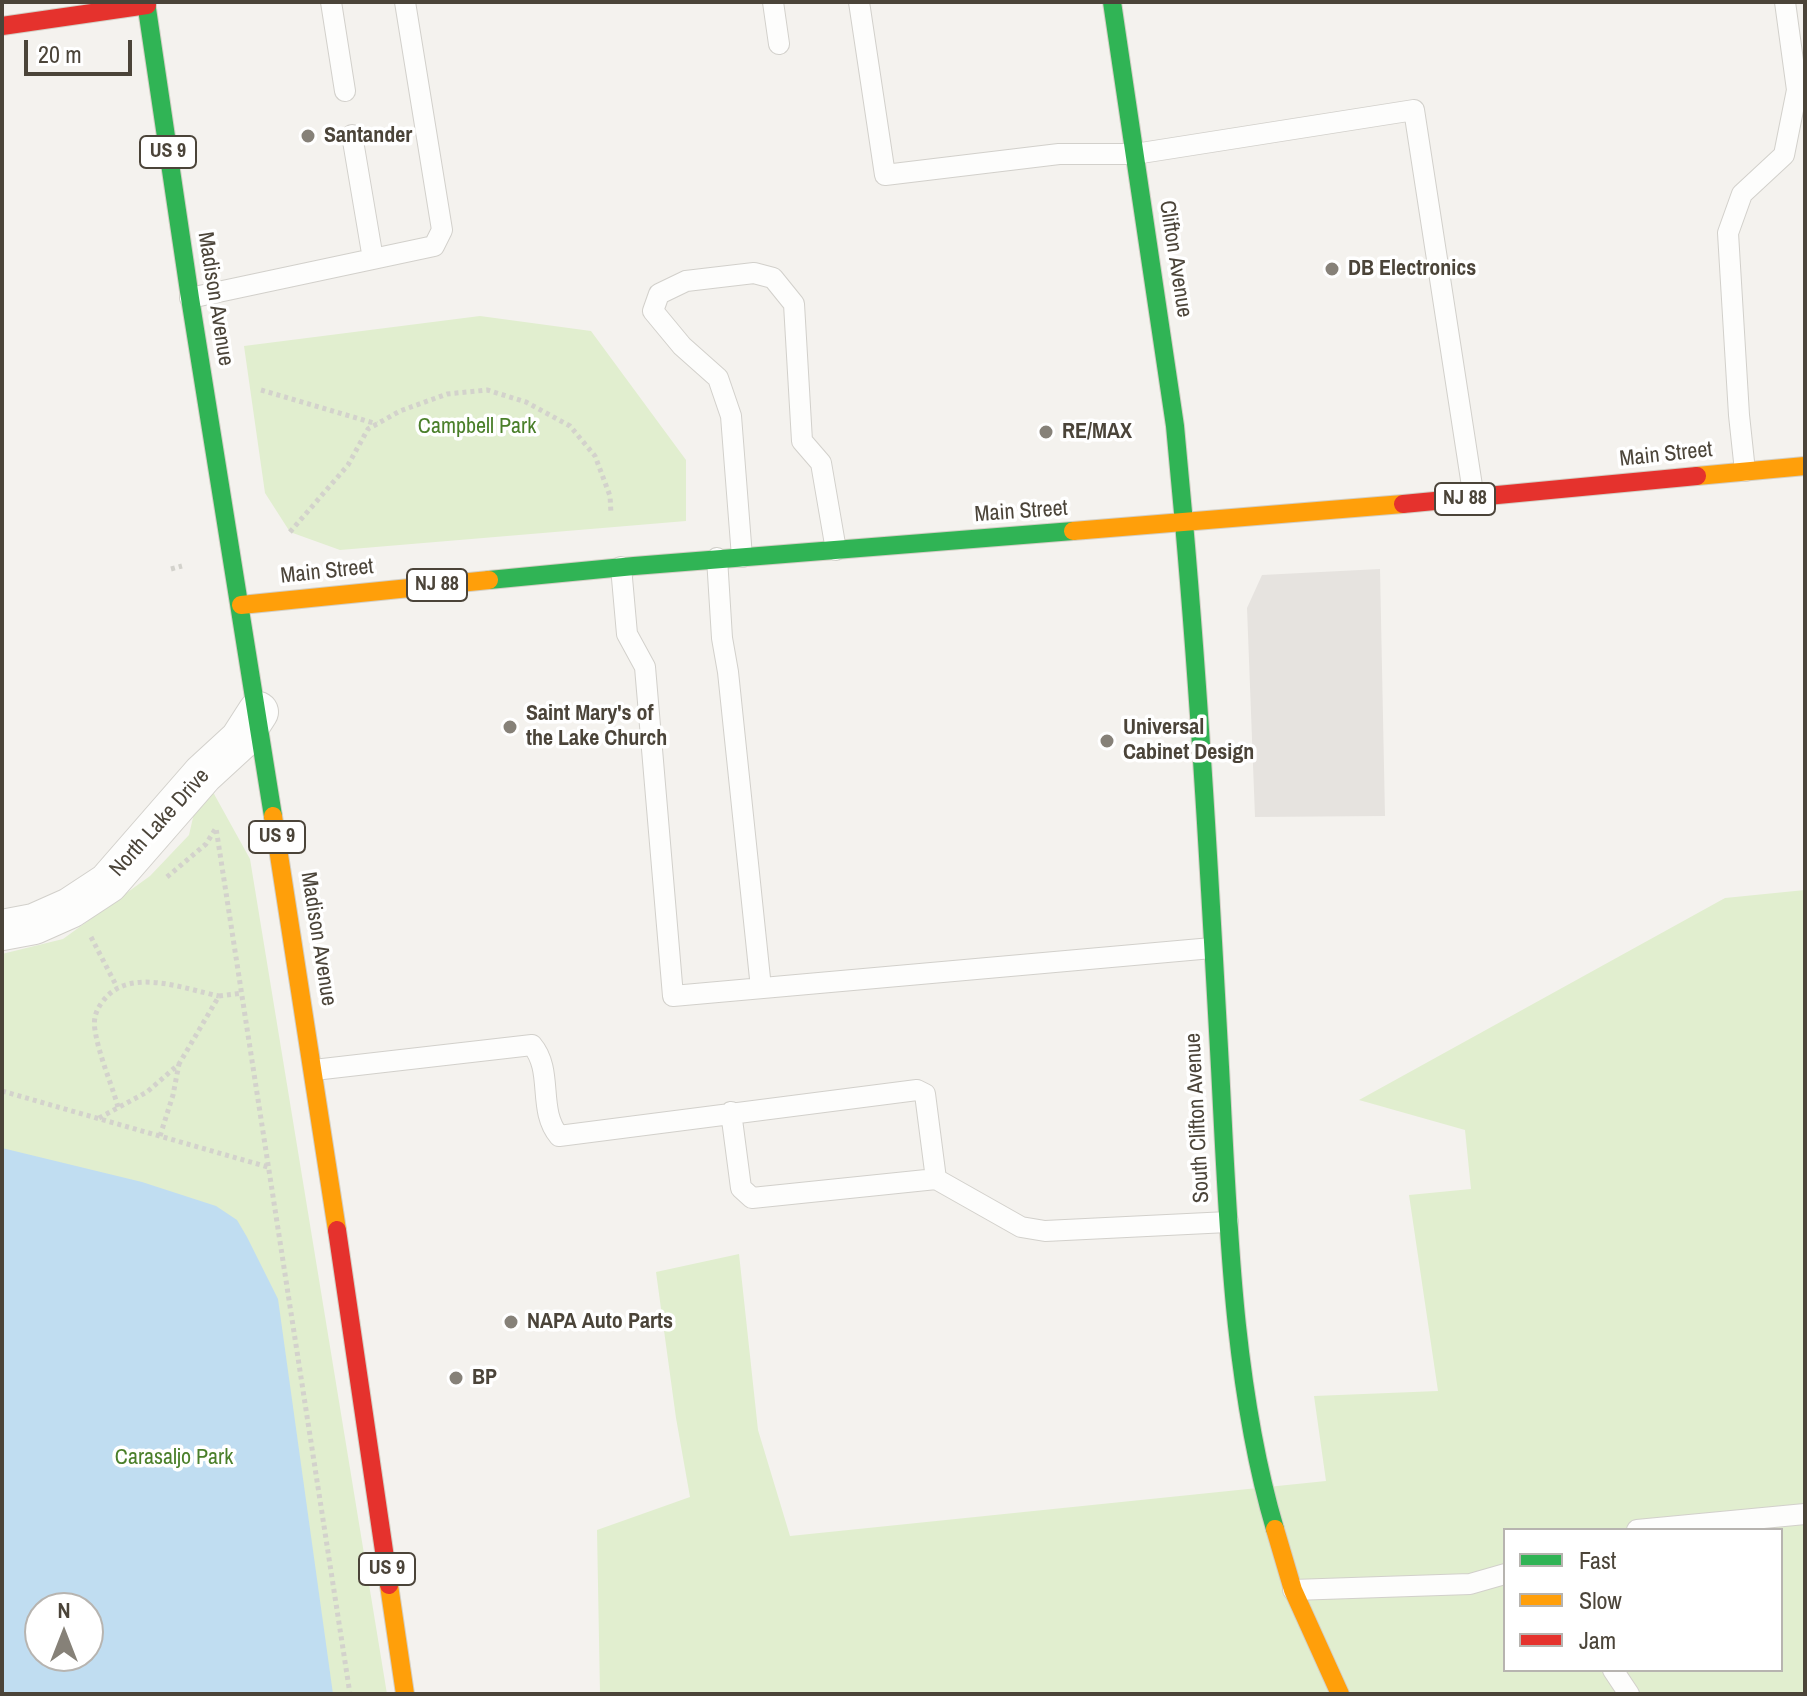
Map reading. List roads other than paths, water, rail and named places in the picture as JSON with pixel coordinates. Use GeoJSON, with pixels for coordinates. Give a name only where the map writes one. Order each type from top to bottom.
{"type":"FeatureCollection","features":[{"type":"Feature","properties":{"kind":"main road","name":"Clifton Avenue"},"geometry":{"type":"LineString","coordinates":[[1112,2],[1175,426],[1184,523]]}},
{"type":"Feature","properties":{"kind":"main road"},"geometry":{"type":"LineString","coordinates":[[2,26],[154,3]]}},
{"type":"Feature","properties":{"kind":"main road","name":"Madison Avenue"},"geometry":{"type":"LineString","coordinates":[[154,3],[190,298],[314,1070],[405,1694]]}},
{"type":"Feature","properties":{"kind":"main road","name":"Main Street"},"geometry":{"type":"LineString","coordinates":[[241,605],[717,558],[1474,499],[1805,466]]}},
{"type":"Feature","properties":{"kind":"main road","name":"South Clifton Avenue"},"geometry":{"type":"LineString","coordinates":[[1184,523],[1200,702],[1228,1222],[1246,1396],[1265,1495],[1293,1590],[1340,1694]]}},
{"type":"Feature","properties":{"kind":"street","name":"North Lake Drive"},"geometry":{"type":"LineString","coordinates":[[2,930],[34,924],[70,908],[108,883],[203,774],[240,740],[258,712]]}},
{"type":"Feature","properties":{"kind":"lane"},"geometry":{"type":"LineString","coordinates":[[331,2],[345,91]]}},
{"type":"Feature","properties":{"kind":"lane"},"geometry":{"type":"LineString","coordinates":[[190,298],[434,246],[442,230],[405,2]]}},
{"type":"Feature","properties":{"kind":"lane"},"geometry":{"type":"LineString","coordinates":[[773,2],[779,44]]}},
{"type":"Feature","properties":{"kind":"lane"},"geometry":{"type":"LineString","coordinates":[[859,2],[885,175],[1059,154],[1135,154],[1414,110],[1474,499]]}},
{"type":"Feature","properties":{"kind":"lane"},"geometry":{"type":"LineString","coordinates":[[1745,471],[1728,233],[1742,194],[1784,155],[1797,90],[1785,2]]}},
{"type":"Feature","properties":{"kind":"lane"},"geometry":{"type":"LineString","coordinates":[[352,135],[373,259]]}},
{"type":"Feature","properties":{"kind":"lane"},"geometry":{"type":"LineString","coordinates":[[742,557],[731,416],[718,378],[682,346],[653,311],[659,294],[686,281],[754,273],[773,278],[794,304],[802,441],[821,463],[836,550]]}},
{"type":"Feature","properties":{"kind":"lane"},"geometry":{"type":"LineString","coordinates":[[717,558],[722,638],[761,988]]}},
{"type":"Feature","properties":{"kind":"lane"},"geometry":{"type":"LineString","coordinates":[[621,567],[627,634],[645,667],[673,996],[1212,948]]}},
{"type":"Feature","properties":{"kind":"lane"},"geometry":{"type":"LineString","coordinates":[[314,1070],[532,1045],[542,1056],[549,1124],[559,1136],[917,1090],[925,1094],[936,1179]]}},
{"type":"Feature","properties":{"kind":"lane"},"geometry":{"type":"LineString","coordinates":[[731,1112],[741,1188],[752,1198],[936,1179],[1021,1227],[1045,1231],[1228,1222]]}},
{"type":"Feature","properties":{"kind":"lane"},"geometry":{"type":"LineString","coordinates":[[1658,1528],[1805,1514]]}},
{"type":"Feature","properties":{"kind":"lane"},"geometry":{"type":"LineString","coordinates":[[1293,1590],[1470,1584],[1503,1575]]}},
{"type":"Feature","properties":{"kind":"lane"},"geometry":{"type":"LineString","coordinates":[[1614,1672],[1629,1694]]}},
{"type":"Feature","properties":{"kind":"water"},"geometry":{"type":"Polygon","coordinates":[[[2,1148],[142,1182],[216,1206],[237,1220],[278,1299],[333,1694],[2,1694],[2,1148]]]}},
{"type":"Feature","properties":{"kind":"place","name":"Santander"},"geometry":{"type":"Point","coordinates":[308,136]}},
{"type":"Feature","properties":{"kind":"place","name":"DB Electronics"},"geometry":{"type":"Point","coordinates":[1332,269]}},
{"type":"Feature","properties":{"kind":"place","name":"RE/MAX"},"geometry":{"type":"Point","coordinates":[1046,432]}},
{"type":"Feature","properties":{"kind":"place","name":"Saint Mary's of the Lake Church"},"geometry":{"type":"Point","coordinates":[510,727]}},
{"type":"Feature","properties":{"kind":"place","name":"Universal Cabinet Design"},"geometry":{"type":"Point","coordinates":[1107,741]}},
{"type":"Feature","properties":{"kind":"place","name":"NAPA Auto Parts"},"geometry":{"type":"Point","coordinates":[511,1322]}},
{"type":"Feature","properties":{"kind":"place","name":"BP"},"geometry":{"type":"Point","coordinates":[456,1378]}},
{"type":"Feature","properties":{"kind":"park label","name":"Campbell Park"},"geometry":{"type":"Point","coordinates":[477,427]}},
{"type":"Feature","properties":{"kind":"park label","name":"Carasaljo Park"},"geometry":{"type":"Point","coordinates":[174,1458]}}]}
